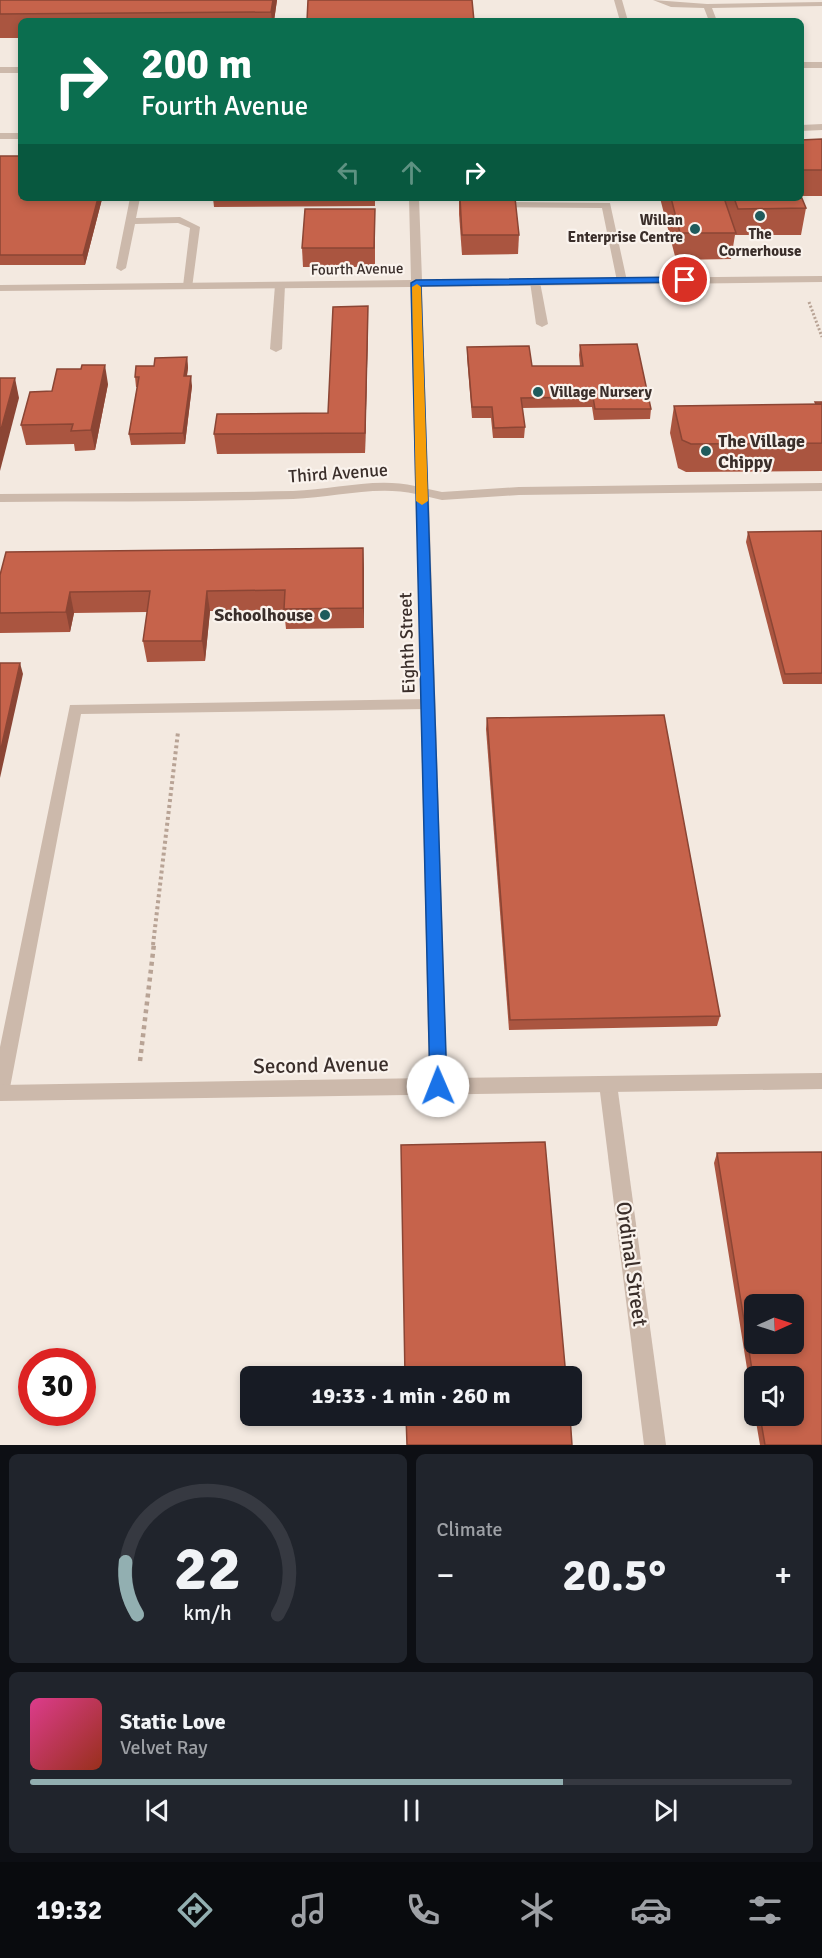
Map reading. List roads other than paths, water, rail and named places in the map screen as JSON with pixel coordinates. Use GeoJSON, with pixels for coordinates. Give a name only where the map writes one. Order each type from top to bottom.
{"type":"FeatureCollection","features":[{"type":"Feature","properties":{"kind":"street"},"geometry":{"type":"LineString","coordinates":[[618,0],[623,18]]}},
{"type":"Feature","properties":{"kind":"street"},"geometry":{"type":"LineString","coordinates":[[657,0],[671,5],[707,6],[822,4]]}},
{"type":"Feature","properties":{"kind":"street"},"geometry":{"type":"LineString","coordinates":[[707,6],[712,18]]}},
{"type":"Feature","properties":{"kind":"street"},"geometry":{"type":"LineString","coordinates":[[804,65],[822,65]]}},
{"type":"Feature","properties":{"kind":"street"},"geometry":{"type":"LineString","coordinates":[[0,70],[18,70]]}},
{"type":"Feature","properties":{"kind":"street"},"geometry":{"type":"LineString","coordinates":[[804,128],[822,128]]}},
{"type":"Feature","properties":{"kind":"street"},"geometry":{"type":"LineString","coordinates":[[0,136],[18,136]]}},
{"type":"Feature","properties":{"kind":"street"},"geometry":{"type":"LineString","coordinates":[[121,268],[134,201]]}},
{"type":"Feature","properties":{"kind":"street","name":"Eighth Street"},"geometry":{"type":"LineString","coordinates":[[414,201],[438,1086]]}},
{"type":"Feature","properties":{"kind":"street"},"geometry":{"type":"LineString","coordinates":[[498,205],[606,205],[622,281]]}},
{"type":"Feature","properties":{"kind":"street"},"geometry":{"type":"LineString","coordinates":[[130,221],[180,220],[195,227],[188,286]]}},
{"type":"Feature","properties":{"kind":"street","name":"Fourth Avenue"},"geometry":{"type":"LineString","coordinates":[[0,288],[822,279]]}},
{"type":"Feature","properties":{"kind":"street"},"geometry":{"type":"LineString","coordinates":[[535,282],[542,324]]}},
{"type":"Feature","properties":{"kind":"street"},"geometry":{"type":"LineString","coordinates":[[276,349],[280,285]]}},
{"type":"Feature","properties":{"kind":"street","name":"Third Avenue"},"geometry":{"type":"LineString","coordinates":[[0,498],[296,495],[345,489],[402,487],[442,496],[519,491],[822,487]]}},
{"type":"Feature","properties":{"kind":"street"},"geometry":{"type":"LineString","coordinates":[[0,1094],[75,709],[428,704]]}},
{"type":"Feature","properties":{"kind":"street","name":"Second Avenue"},"geometry":{"type":"LineString","coordinates":[[0,1094],[822,1081]]}},
{"type":"Feature","properties":{"kind":"street","name":"Ordinal Street"},"geometry":{"type":"LineString","coordinates":[[608,1084],[655,1445]]}},
{"type":"Feature","properties":{"kind":"place","name":"The Cornerhouse"},"geometry":{"type":"Point","coordinates":[760,216]}},
{"type":"Feature","properties":{"kind":"place","name":"Willan Enterprise Centre"},"geometry":{"type":"Point","coordinates":[695,229]}},
{"type":"Feature","properties":{"kind":"place","name":"Village Nursery"},"geometry":{"type":"Point","coordinates":[538,392]}},
{"type":"Feature","properties":{"kind":"place","name":"The Village Chippy"},"geometry":{"type":"Point","coordinates":[706,451]}},
{"type":"Feature","properties":{"kind":"place","name":"Schoolhouse"},"geometry":{"type":"Point","coordinates":[325,615]}}]}
